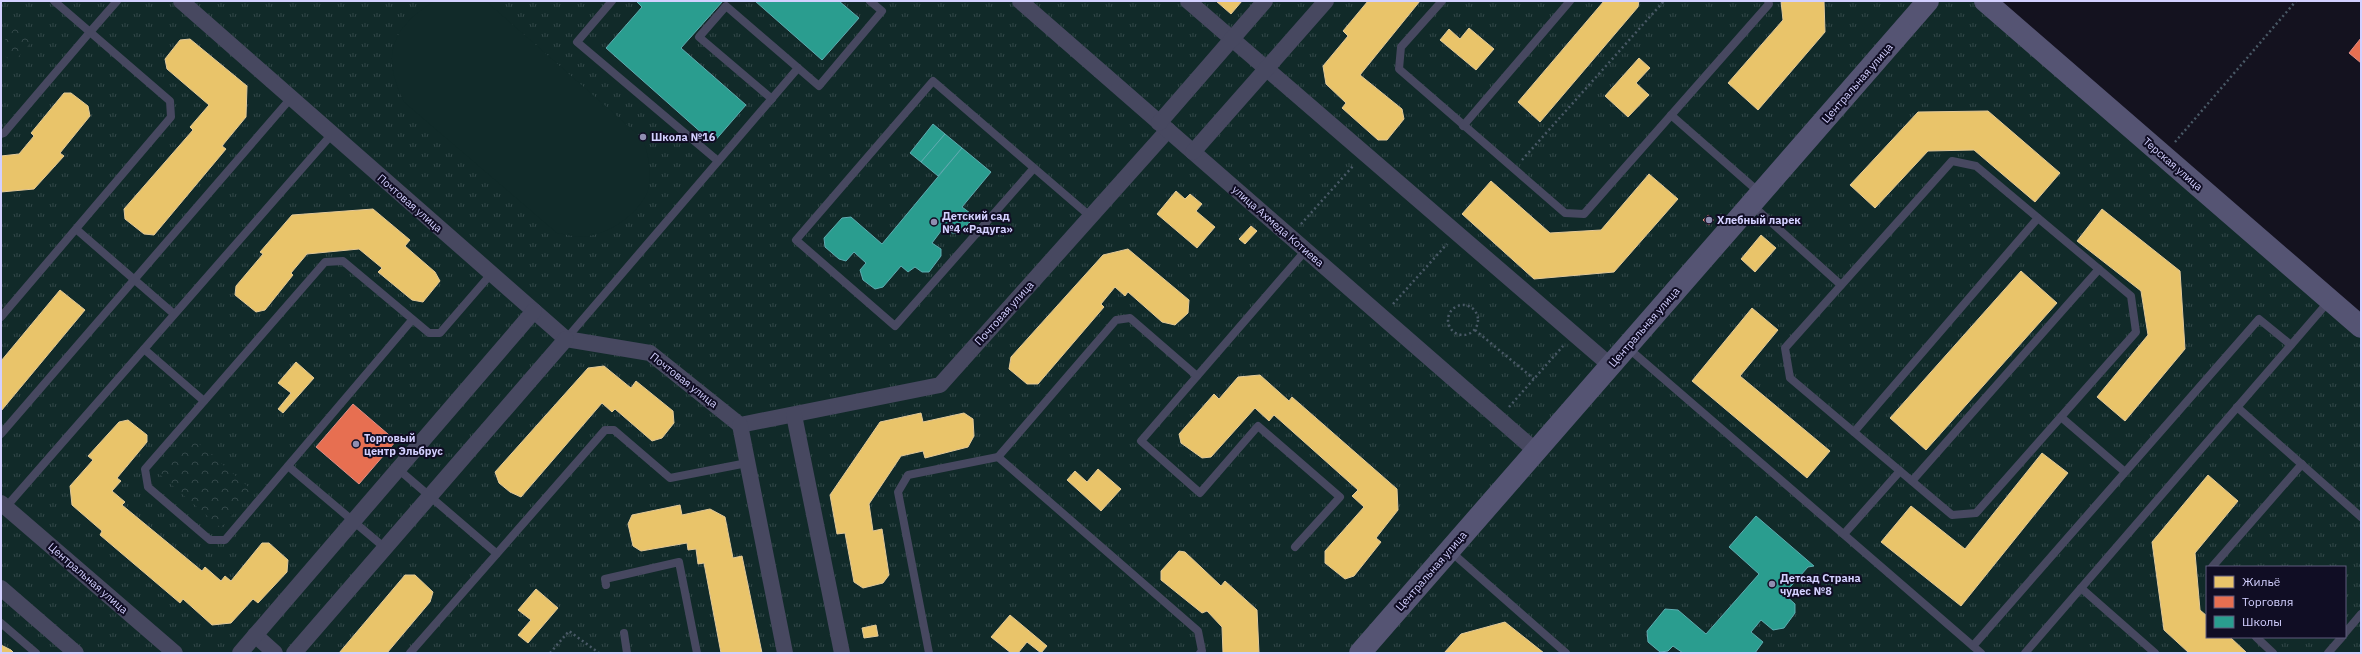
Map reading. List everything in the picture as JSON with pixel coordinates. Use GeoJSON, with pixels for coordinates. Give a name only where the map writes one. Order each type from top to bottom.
{"type":"FeatureCollection","features":[{"type":"Feature","properties":{"kind":"street","name":"Почтовая улица"},"geometry":{"type":"LineString","coordinates":[[181,1],[566,339],[650,353],[740,425],[940,385],[1090,217],[1164,127],[1232,39],[1265,1]]}},
{"type":"Feature","properties":{"kind":"street","name":"улица Ахмеда Котиева"},"geometry":{"type":"LineString","coordinates":[[1020,1],[1536,451]]}},
{"type":"Feature","properties":{"kind":"street"},"geometry":{"type":"LineString","coordinates":[[1188,1],[1611,366]]}},
{"type":"Feature","properties":{"kind":"street","name":"Центральная улица"},"geometry":{"type":"LineString","coordinates":[[1360,653],[1928,1]]}},
{"type":"Feature","properties":{"kind":"street","name":"Терская улица"},"geometry":{"type":"LineString","coordinates":[[1985,1],[2361,327]]}},
{"type":"Feature","properties":{"kind":"street"},"geometry":{"type":"LineString","coordinates":[[1193,152],[1322,2]]}},
{"type":"Feature","properties":{"kind":"street"},"geometry":{"type":"LineString","coordinates":[[240,653],[534,311]]}},
{"type":"Feature","properties":{"kind":"street"},"geometry":{"type":"LineString","coordinates":[[294,653],[566,339]]}},
{"type":"Feature","properties":{"kind":"street"},"geometry":{"type":"LineString","coordinates":[[794,415],[842,653]]}},
{"type":"Feature","properties":{"kind":"street"},"geometry":{"type":"LineString","coordinates":[[740,425],[785,653]]}},
{"type":"Feature","properties":{"kind":"street","name":"Центральная улица"},"geometry":{"type":"LineString","coordinates":[[3,505],[175,653]]}},
{"type":"Feature","properties":{"kind":"street"},"geometry":{"type":"LineString","coordinates":[[1,588],[76,653]]}},
{"type":"Feature","properties":{"kind":"street"},"geometry":{"type":"LineString","coordinates":[[255,635],[275,653]]}},
{"type":"Feature","properties":{"kind":"lane"},"geometry":{"type":"LineString","coordinates":[[1,317],[171,117],[170,101],[54,1]]}},
{"type":"Feature","properties":{"kind":"lane"},"geometry":{"type":"LineString","coordinates":[[1,134],[4,133],[117,1]]}},
{"type":"Feature","properties":{"kind":"lane"},"geometry":{"type":"LineString","coordinates":[[612,1],[577,42],[718,161]]}},
{"type":"Feature","properties":{"kind":"lane"},"geometry":{"type":"LineString","coordinates":[[772,99],[699,37],[726,6],[819,86],[882,11],[870,1]]}},
{"type":"Feature","properties":{"kind":"lane"},"geometry":{"type":"LineString","coordinates":[[1442,1],[1401,47],[1399,69],[1565,213],[1584,214],[1769,4],[1768,1]]}},
{"type":"Feature","properties":{"kind":"lane"},"geometry":{"type":"LineString","coordinates":[[1463,126],[1570,1]]}},
{"type":"Feature","properties":{"kind":"lane"},"geometry":{"type":"LineString","coordinates":[[566,339],[798,68]]}},
{"type":"Feature","properties":{"kind":"lane"},"geometry":{"type":"LineString","coordinates":[[1034,168],[895,326],[796,240],[933,81],[1034,168],[1090,217]]}},
{"type":"Feature","properties":{"kind":"lane"},"geometry":{"type":"LineString","coordinates":[[1,434],[291,98]]}},
{"type":"Feature","properties":{"kind":"lane"},"geometry":{"type":"LineString","coordinates":[[1671,115],[1841,285]]}},
{"type":"Feature","properties":{"kind":"lane"},"geometry":{"type":"LineString","coordinates":[[3,505],[144,349],[332,134]]}},
{"type":"Feature","properties":{"kind":"lane"},"geometry":{"type":"LineString","coordinates":[[1952,161],[1976,166],[2131,296],[2136,332],[1976,514],[1952,515],[1790,378],[1784,348],[1841,285],[1952,161]]}},
{"type":"Feature","properties":{"kind":"lane"},"geometry":{"type":"LineString","coordinates":[[1854,432],[2038,218]]}},
{"type":"Feature","properties":{"kind":"lane"},"geometry":{"type":"LineString","coordinates":[[76,229],[174,314]]}},
{"type":"Feature","properties":{"kind":"lane"},"geometry":{"type":"LineString","coordinates":[[1295,547],[1340,497],[1258,426],[1200,493],[1141,441],[1306,250]]}},
{"type":"Feature","properties":{"kind":"lane"},"geometry":{"type":"LineString","coordinates":[[412,320],[225,540],[210,540],[148,487],[146,469],[325,262],[343,260],[429,333],[440,333],[491,274]]}},
{"type":"Feature","properties":{"kind":"lane"},"geometry":{"type":"LineString","coordinates":[[1912,481],[2099,269]]}},
{"type":"Feature","properties":{"kind":"lane"},"geometry":{"type":"LineString","coordinates":[[2025,653],[2330,300]]}},
{"type":"Feature","properties":{"kind":"lane"},"geometry":{"type":"LineString","coordinates":[[929,653],[898,492],[908,475],[998,457],[1116,320],[1130,318],[1197,376]]}},
{"type":"Feature","properties":{"kind":"lane"},"geometry":{"type":"LineString","coordinates":[[1973,646],[2259,319],[2290,345]]}},
{"type":"Feature","properties":{"kind":"lane"},"geometry":{"type":"LineString","coordinates":[[1627,347],[1981,653]]}},
{"type":"Feature","properties":{"kind":"lane"},"geometry":{"type":"LineString","coordinates":[[144,349],[204,402]]}},
{"type":"Feature","properties":{"kind":"lane"},"geometry":{"type":"LineString","coordinates":[[2237,407],[2361,517]]}},
{"type":"Feature","properties":{"kind":"lane"},"geometry":{"type":"LineString","coordinates":[[2061,417],[2125,472]]}},
{"type":"Feature","properties":{"kind":"lane"},"geometry":{"type":"LineString","coordinates":[[410,653],[604,430],[614,430],[670,478],[747,463]]}},
{"type":"Feature","properties":{"kind":"lane"},"geometry":{"type":"LineString","coordinates":[[998,457],[1198,631],[1202,651],[1200,653]]}},
{"type":"Feature","properties":{"kind":"lane"},"geometry":{"type":"LineString","coordinates":[[2213,566],[2302,464]]}},
{"type":"Feature","properties":{"kind":"lane"},"geometry":{"type":"LineString","coordinates":[[288,466],[385,548]]}},
{"type":"Feature","properties":{"kind":"lane"},"geometry":{"type":"LineString","coordinates":[[398,469],[496,553]]}},
{"type":"Feature","properties":{"kind":"lane"},"geometry":{"type":"LineString","coordinates":[[1844,534],[1900,471]]}},
{"type":"Feature","properties":{"kind":"lane"},"geometry":{"type":"LineString","coordinates":[[1449,550],[1566,653]]}},
{"type":"Feature","properties":{"kind":"lane"},"geometry":{"type":"LineString","coordinates":[[606,584],[604,579],[678,562],[697,653]]}},
{"type":"Feature","properties":{"kind":"lane"},"geometry":{"type":"LineString","coordinates":[[2081,588],[2155,653]]}},
{"type":"Feature","properties":{"kind":"lane"},"geometry":{"type":"LineString","coordinates":[[2346,632],[2361,614]]}},
{"type":"Feature","properties":{"kind":"lane"},"geometry":{"type":"LineString","coordinates":[[1,623],[36,653]]}},
{"type":"Feature","properties":{"kind":"lane"},"geometry":{"type":"LineString","coordinates":[[624,633],[627,653]]}},
{"type":"Feature","properties":{"kind":"lane"},"geometry":{"type":"LineString","coordinates":[[2257,638],[2273,653]]}},
{"type":"Feature","properties":{"kind":"lane"},"geometry":{"type":"LineString","coordinates":[[2328,653],[2341,638]]}},
{"type":"Feature","properties":{"kind":"path"},"geometry":{"type":"LineString","coordinates":[[1513,169],[1664,1]]}},
{"type":"Feature","properties":{"kind":"path"},"geometry":{"type":"LineString","coordinates":[[2163,156],[2296,1]]}},
{"type":"Feature","properties":{"kind":"path"},"geometry":{"type":"LineString","coordinates":[[1290,236],[1364,153]]}},
{"type":"Feature","properties":{"kind":"path"},"geometry":{"type":"LineString","coordinates":[[1382,317],[1456,233]]}},
{"type":"Feature","properties":{"kind":"path"},"geometry":{"type":"LineString","coordinates":[[1465,305],[1474,309],[1478,317],[1478,326],[1475,330],[1471,334],[1462,336],[1453,332],[1448,324],[1449,315],[1455,307],[1465,305]]}},
{"type":"Feature","properties":{"kind":"path"},"geometry":{"type":"LineString","coordinates":[[1475,330],[1534,378]]}},
{"type":"Feature","properties":{"kind":"path"},"geometry":{"type":"LineString","coordinates":[[1506,411],[1574,334]]}},
{"type":"Feature","properties":{"kind":"path"},"geometry":{"type":"LineString","coordinates":[[550,653],[569,631],[599,653]]}},
{"type":"Feature","properties":{"kind":"green space"},"geometry":{"type":"Polygon","coordinates":[[[1,1],[1985,1],[2361,327],[2361,653],[1,653],[1,1]]]}},
{"type":"Feature","properties":{"kind":"green space"},"geometry":{"type":"Polygon","coordinates":[[[434,1],[488,3],[642,138],[647,151],[650,168],[648,191],[640,205],[626,219],[609,229],[591,236],[579,237],[557,233],[404,102],[393,70],[392,57],[394,44],[408,22],[419,11],[434,1]]]}},
{"type":"Feature","properties":{"kind":"green space"},"geometry":{"type":"Polygon","coordinates":[[[16,27],[32,41],[13,63],[1,52],[1,44],[16,27]]]}},
{"type":"Feature","properties":{"kind":"green space"},"geometry":{"type":"Polygon","coordinates":[[[190,436],[253,491],[221,528],[157,472],[190,436]]]}},
{"type":"Feature","properties":{"kind":"building: Жильё"},"geometry":{"type":"Polygon","coordinates":[[[1216,1],[1242,1],[1231,14],[1216,1]]]}},
{"type":"Feature","properties":{"kind":"building: Жильё"},"geometry":{"type":"Polygon","coordinates":[[[1368,1],[1420,1],[1360,75],[1402,109],[1404,119],[1387,140],[1378,140],[1342,108],[1346,103],[1326,84],[1323,66],[1348,36],[1343,31],[1368,1]]]}},
{"type":"Feature","properties":{"kind":"building: Жильё"},"geometry":{"type":"Polygon","coordinates":[[[1604,1],[1639,1],[1638,7],[1540,122],[1518,102],[1604,1]]]}},
{"type":"Feature","properties":{"kind":"building: Жильё"},"geometry":{"type":"Polygon","coordinates":[[[1781,1],[1824,1],[1825,32],[1758,110],[1728,83],[1783,20],[1781,1]]]}},
{"type":"Feature","properties":{"kind":"building: Жильё"},"geometry":{"type":"Polygon","coordinates":[[[1469,28],[1494,49],[1476,70],[1440,40],[1449,29],[1460,39],[1469,28]]]}},
{"type":"Feature","properties":{"kind":"building: Жильё"},"geometry":{"type":"Polygon","coordinates":[[[190,39],[247,86],[246,117],[222,146],[226,149],[154,235],[144,234],[125,219],[124,209],[193,130],[190,127],[209,105],[167,69],[165,59],[180,40],[190,39]]]}},
{"type":"Feature","properties":{"kind":"building: Жильё"},"geometry":{"type":"Polygon","coordinates":[[[1639,58],[1650,68],[1636,83],[1649,95],[1628,117],[1605,96],[1639,58]]]}},
{"type":"Feature","properties":{"kind":"building: Жильё"},"geometry":{"type":"Polygon","coordinates":[[[64,93],[71,93],[88,106],[90,116],[60,153],[64,156],[34,189],[1,192],[1,156],[19,154],[34,136],[31,133],[64,93]]]}},
{"type":"Feature","properties":{"kind":"building: Жильё"},"geometry":{"type":"Polygon","coordinates":[[[1988,111],[2060,173],[2035,202],[1974,150],[1928,151],[1875,208],[1850,185],[1918,112],[1988,111]]]}},
{"type":"Feature","properties":{"kind":"building: Жильё"},"geometry":{"type":"Polygon","coordinates":[[[1649,174],[1678,199],[1614,272],[1534,279],[1462,214],[1491,181],[1550,233],[1601,230],[1649,174]]]}},
{"type":"Feature","properties":{"kind":"building: Жильё"},"geometry":{"type":"Polygon","coordinates":[[[1176,191],[1185,199],[1190,194],[1202,204],[1196,211],[1215,227],[1197,248],[1157,214],[1176,191]]]}},
{"type":"Feature","properties":{"kind":"building: Жильё"},"geometry":{"type":"Polygon","coordinates":[[[373,209],[410,240],[405,246],[435,272],[440,281],[423,302],[412,300],[378,272],[382,268],[359,249],[307,254],[291,273],[293,275],[265,310],[256,312],[235,295],[236,286],[263,254],[260,252],[292,215],[373,209]]]}},
{"type":"Feature","properties":{"kind":"building: Жильё"},"geometry":{"type":"Polygon","coordinates":[[[2102,209],[2180,271],[2185,349],[2125,421],[2097,397],[2148,335],[2141,291],[2077,241],[2102,209]]]}},
{"type":"Feature","properties":{"kind":"building: Жильё"},"geometry":{"type":"Polygon","coordinates":[[[1251,226],[1257,231],[1245,244],[1239,239],[1251,226]]]}},
{"type":"Feature","properties":{"kind":"building: Жильё"},"geometry":{"type":"Polygon","coordinates":[[[1761,235],[1776,248],[1755,272],[1741,259],[1761,235]]]}},
{"type":"Feature","properties":{"kind":"building: Жильё"},"geometry":{"type":"Polygon","coordinates":[[[1128,249],[1189,300],[1188,313],[1175,325],[1162,322],[1128,292],[1125,296],[1115,287],[1101,304],[1104,307],[1038,384],[1027,384],[1009,369],[1011,357],[1103,255],[1128,249]]]}},
{"type":"Feature","properties":{"kind":"building: Жильё"},"geometry":{"type":"Polygon","coordinates":[[[2021,271],[2057,303],[1926,450],[1890,418],[2021,271]]]}},
{"type":"Feature","properties":{"kind":"building: Жильё"},"geometry":{"type":"Polygon","coordinates":[[[60,290],[85,310],[1,411],[1,361],[60,290]]]}},
{"type":"Feature","properties":{"kind":"building: Жильё"},"geometry":{"type":"Polygon","coordinates":[[[1752,308],[1778,330],[1740,376],[1830,451],[1807,478],[1692,381],[1752,308]]]}},
{"type":"Feature","properties":{"kind":"building: Жильё"},"geometry":{"type":"Polygon","coordinates":[[[296,362],[314,378],[283,413],[278,409],[291,393],[278,383],[296,362]]]}},
{"type":"Feature","properties":{"kind":"building: Жильё"},"geometry":{"type":"Polygon","coordinates":[[[604,366],[631,388],[636,381],[673,411],[674,423],[662,438],[652,441],[615,409],[612,412],[602,403],[521,497],[510,492],[499,483],[495,472],[588,368],[604,366]]]}},
{"type":"Feature","properties":{"kind":"building: Жильё"},"geometry":{"type":"Polygon","coordinates":[[[1260,375],[1289,401],[1292,397],[1397,489],[1398,510],[1376,538],[1381,542],[1354,576],[1345,579],[1325,563],[1325,551],[1364,507],[1352,496],[1358,490],[1274,415],[1269,421],[1255,408],[1211,457],[1202,458],[1181,443],[1179,434],[1214,394],[1219,399],[1238,377],[1260,375]]]}},
{"type":"Feature","properties":{"kind":"building: Жильё"},"geometry":{"type":"Polygon","coordinates":[[[921,413],[923,422],[964,413],[973,419],[974,436],[968,447],[925,458],[923,451],[901,456],[869,504],[873,531],[882,529],[889,575],[883,583],[863,588],[854,582],[845,533],[837,534],[830,495],[880,422],[921,413]]]}},
{"type":"Feature","properties":{"kind":"building: Жильё"},"geometry":{"type":"Polygon","coordinates":[[[128,420],[147,435],[147,442],[117,478],[121,481],[112,491],[125,502],[122,505],[202,571],[205,567],[221,581],[225,576],[231,581],[262,543],[269,543],[288,560],[287,572],[258,603],[253,599],[231,623],[212,625],[183,599],[180,603],[100,535],[102,531],[72,505],[70,486],[93,460],[88,456],[119,422],[128,420]]]}},
{"type":"Feature","properties":{"kind":"building: Жильё"},"geometry":{"type":"Polygon","coordinates":[[[2042,453],[2068,473],[1961,606],[1881,542],[1911,506],[1965,549],[2042,453]]]}},
{"type":"Feature","properties":{"kind":"building: Жильё"},"geometry":{"type":"Polygon","coordinates":[[[1098,469],[1121,489],[1101,511],[1067,480],[1075,471],[1087,482],[1098,469]]]}},
{"type":"Feature","properties":{"kind":"building: Жильё"},"geometry":{"type":"Polygon","coordinates":[[[2208,475],[2238,501],[2195,553],[2200,610],[2206,615],[2206,638],[2231,638],[2247,653],[2189,653],[2164,630],[2152,542],[2208,475]]]}},
{"type":"Feature","properties":{"kind":"building: Жильё"},"geometry":{"type":"Polygon","coordinates":[[[680,505],[682,515],[710,509],[725,517],[733,558],[742,556],[762,653],[721,653],[704,563],[698,564],[696,549],[688,550],[687,543],[641,551],[633,546],[628,524],[632,515],[680,505]]]}},
{"type":"Feature","properties":{"kind":"building: Жильё"},"geometry":{"type":"Polygon","coordinates":[[[1179,551],[1185,552],[1221,586],[1225,581],[1257,610],[1259,653],[1223,653],[1222,627],[1207,611],[1202,613],[1161,580],[1161,571],[1179,551]]]}},
{"type":"Feature","properties":{"kind":"building: Жильё"},"geometry":{"type":"Polygon","coordinates":[[[405,575],[415,575],[433,592],[430,602],[387,653],[339,653],[405,575]]]}},
{"type":"Feature","properties":{"kind":"building: Жильё"},"geometry":{"type":"Polygon","coordinates":[[[536,589],[558,608],[528,643],[518,635],[531,620],[518,610],[536,589]]]}},
{"type":"Feature","properties":{"kind":"building: Жильё"},"geometry":{"type":"Polygon","coordinates":[[[1010,615],[1047,646],[1041,653],[1027,642],[1018,653],[1011,653],[991,637],[1010,615]]]}},
{"type":"Feature","properties":{"kind":"building: Жильё"},"geometry":{"type":"Polygon","coordinates":[[[1505,622],[1544,653],[1444,653],[1461,634],[1505,622]]]}},
{"type":"Feature","properties":{"kind":"building: Жильё"},"geometry":{"type":"Polygon","coordinates":[[[876,625],[878,636],[864,638],[862,628],[876,625]]]}},
{"type":"Feature","properties":{"kind":"building: Жильё"},"geometry":{"type":"Polygon","coordinates":[[[1,645],[11,650],[14,653],[1,653],[1,645]]]}},
{"type":"Feature","properties":{"kind":"building: Торговля"},"geometry":{"type":"Polygon","coordinates":[[[2361,38],[2361,63],[2349,53],[2361,38]]]}},
{"type":"Feature","properties":{"kind":"building: Торговля","name":"Хлебный ларек"},"geometry":{"type":"Polygon","coordinates":[[[1708,215],[1714,220],[1709,225],[1703,220],[1708,215]]]}},
{"type":"Feature","properties":{"kind":"building: Торговля","name":"Торговый центр Эльбрус"},"geometry":{"type":"Polygon","coordinates":[[[353,404],[396,441],[359,484],[316,447],[353,404]]]}},
{"type":"Feature","properties":{"kind":"building: Школы","name":"Школа №16"},"geometry":{"type":"Polygon","coordinates":[[[636,1],[723,1],[681,48],[746,105],[713,143],[606,48],[642,7],[636,1]]]}},
{"type":"Feature","properties":{"kind":"building: Школы"},"geometry":{"type":"Polygon","coordinates":[[[755,1],[839,1],[859,18],[822,60],[755,1]]]}},
{"type":"Feature","properties":{"kind":"building: Школы"},"geometry":{"type":"Polygon","coordinates":[[[933,124],[945,134],[921,162],[910,153],[933,124]]]}},
{"type":"Feature","properties":{"kind":"building: Школы"},"geometry":{"type":"Polygon","coordinates":[[[945,134],[962,148],[938,176],[921,162],[945,134]]]}},
{"type":"Feature","properties":{"kind":"building: Школы"},"geometry":{"type":"Polygon","coordinates":[[[962,148],[991,172],[962,207],[970,213],[970,222],[960,233],[952,233],[944,227],[932,243],[941,249],[941,256],[929,272],[922,272],[915,267],[908,272],[901,266],[883,287],[875,289],[863,280],[860,270],[866,263],[854,252],[846,261],[839,259],[825,247],[824,238],[842,218],[851,217],[882,244],[962,148]]]}},
{"type":"Feature","properties":{"kind":"building: Школы","name":"Детсад Страна чудес №8"},"geometry":{"type":"Polygon","coordinates":[[[1756,516],[1814,566],[1808,567],[1784,594],[1795,604],[1795,613],[1784,628],[1773,630],[1761,620],[1751,632],[1763,642],[1755,653],[1683,653],[1673,646],[1668,651],[1660,652],[1648,642],[1647,631],[1665,609],[1678,610],[1706,634],[1759,574],[1729,547],[1756,516]]]}},
{"type":"Feature","properties":{"kind":"place","name":"Школа №16"},"geometry":{"type":"Point","coordinates":[643,137]}},
{"type":"Feature","properties":{"kind":"place","name":"Хлебный ларек"},"geometry":{"type":"Point","coordinates":[1709,220]}},
{"type":"Feature","properties":{"kind":"place","name":"Детский сад №4 «Радуга»"},"geometry":{"type":"Point","coordinates":[934,222]}},
{"type":"Feature","properties":{"kind":"place","name":"Торговый центр Эльбрус"},"geometry":{"type":"Point","coordinates":[356,444]}},
{"type":"Feature","properties":{"kind":"place","name":"Детсад Страна чудес №8"},"geometry":{"type":"Point","coordinates":[1772,584]}}]}
